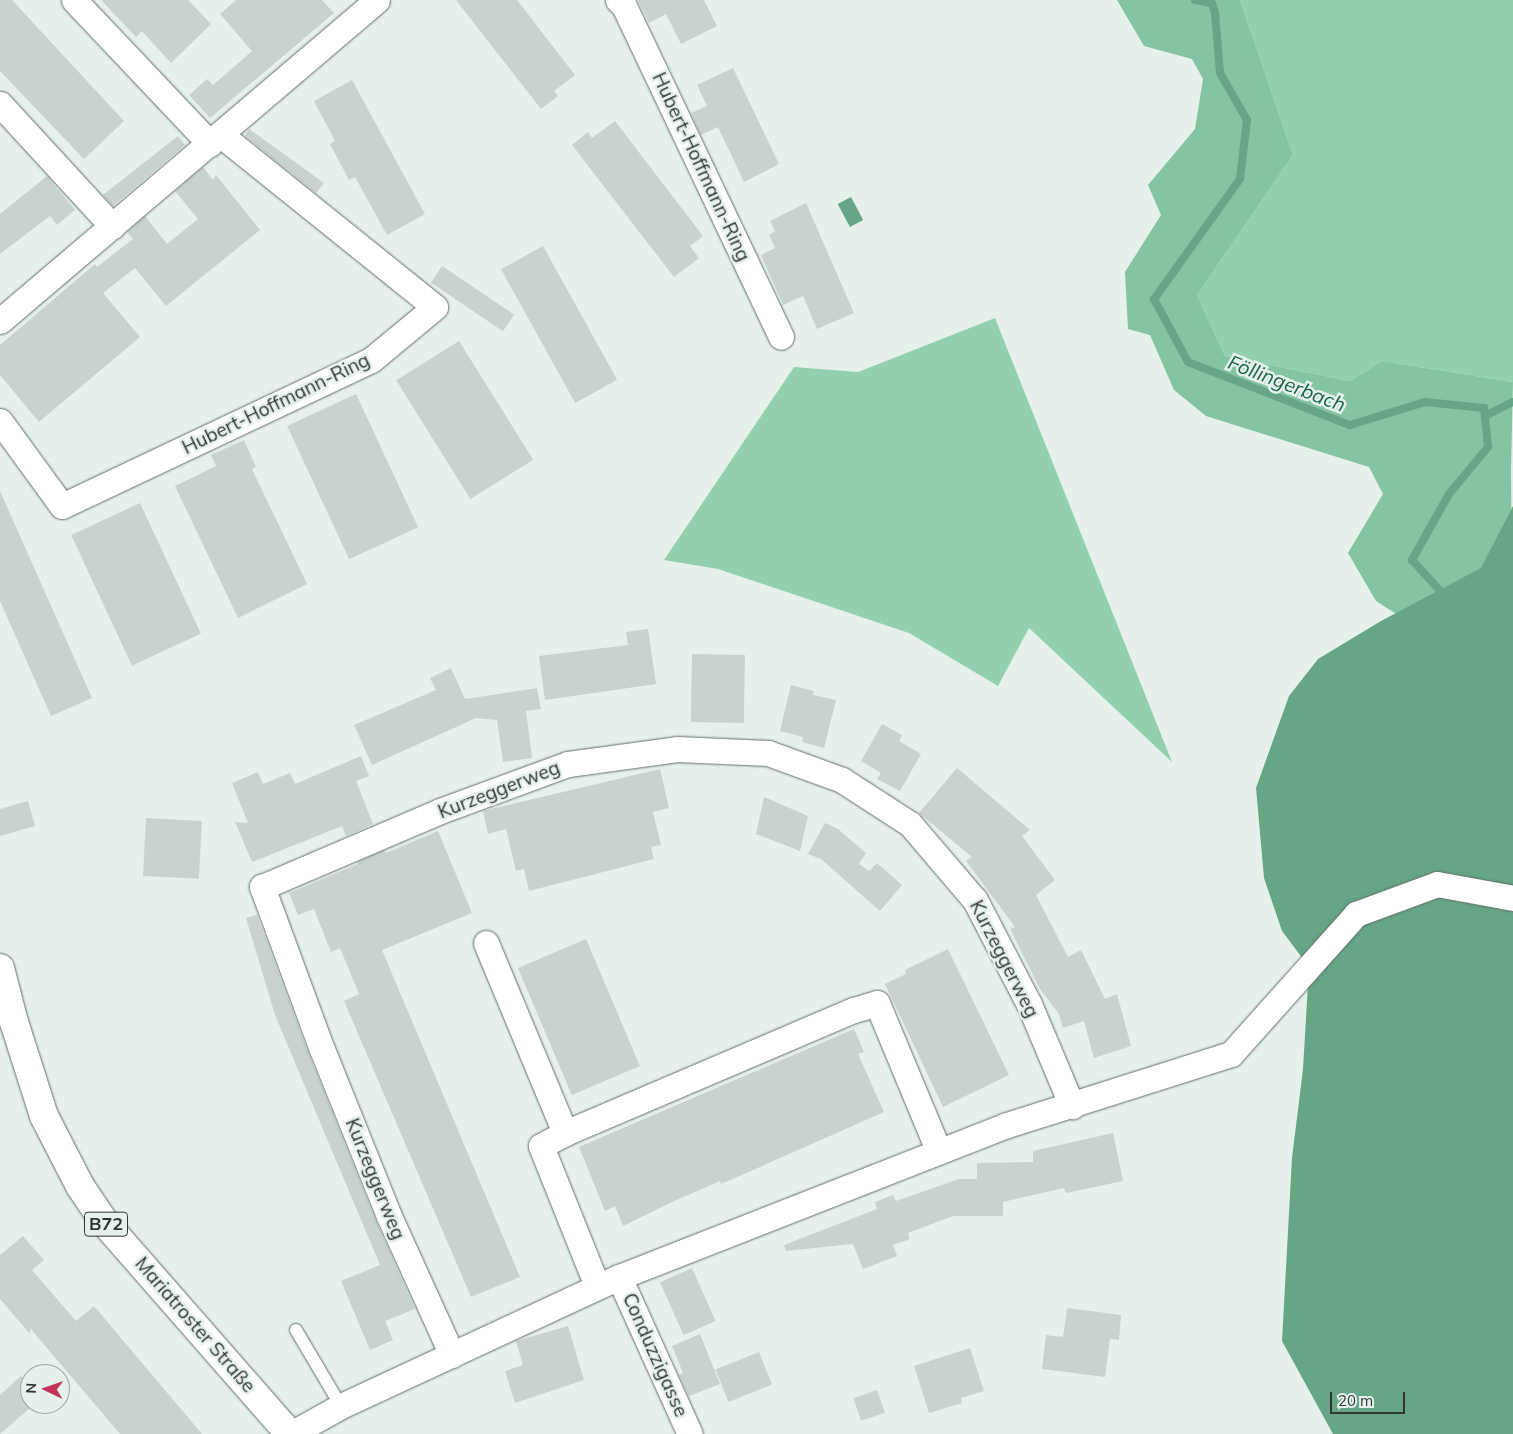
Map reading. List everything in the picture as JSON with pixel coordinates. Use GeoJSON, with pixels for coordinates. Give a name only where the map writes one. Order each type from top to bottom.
{"type":"FeatureCollection","features":[{"type":"Feature","properties":{"kind":"main road","name":"Mariatroster Straße"},"geometry":{"type":"LineString","coordinates":[[0,968],[16,1031],[44,1116],[80,1186],[105,1223],[291,1434]]}},
{"type":"Feature","properties":{"kind":"street","name":"Hubert-Hoffmann-Ring"},"geometry":{"type":"LineString","coordinates":[[0,421],[62,506],[371,360],[435,307],[216,139],[74,0]]}},
{"type":"Feature","properties":{"kind":"street"},"geometry":{"type":"LineString","coordinates":[[0,321],[377,0]]}},
{"type":"Feature","properties":{"kind":"street","name":"Hubert-Hoffmann-Ring"},"geometry":{"type":"LineString","coordinates":[[618,0],[624,6],[781,336]]}},
{"type":"Feature","properties":{"kind":"street"},"geometry":{"type":"LineString","coordinates":[[0,104],[112,226]]}},
{"type":"Feature","properties":{"kind":"street","name":"Kurzeggerweg"},"geometry":{"type":"LineString","coordinates":[[452,1355],[389,1216],[321,1047],[262,887],[440,812],[568,764],[677,749],[768,753],[842,780],[910,824],[975,900],[1029,1004],[1072,1106]]}},
{"type":"Feature","properties":{"kind":"street"},"geometry":{"type":"LineString","coordinates":[[291,1434],[341,1406],[608,1281],[1004,1126],[1231,1054],[1356,914],[1436,884],[1513,898]]}},
{"type":"Feature","properties":{"kind":"street"},"geometry":{"type":"LineString","coordinates":[[486,943],[565,1134]]}},
{"type":"Feature","properties":{"kind":"street"},"geometry":{"type":"LineString","coordinates":[[608,1281],[541,1146],[854,1010],[878,1003],[939,1152]]}},
{"type":"Feature","properties":{"kind":"street","name":"Conduzzigasse"},"geometry":{"type":"LineString","coordinates":[[608,1281],[690,1434]]}},
{"type":"Feature","properties":{"kind":"lane"},"geometry":{"type":"LineString","coordinates":[[296,1330],[341,1406]]}},
{"type":"Feature","properties":{"kind":"shaded area"},"geometry":{"type":"Polygon","coordinates":[[[1117,0],[1240,0],[1293,155],[1197,295],[1225,356],[1350,381],[1382,361],[1513,382],[1511,470],[1513,685],[1446,646],[1376,601],[1348,553],[1383,494],[1369,467],[1206,416],[1174,390],[1150,335],[1128,329],[1125,272],[1161,215],[1148,185],[1195,129],[1203,79],[1192,59],[1144,46],[1117,0]]]}},
{"type":"Feature","properties":{"kind":"shaded area"},"geometry":{"type":"Polygon","coordinates":[[[1240,0],[1513,0],[1513,382],[1382,361],[1350,381],[1225,356],[1197,295],[1293,155],[1240,0]]]}},
{"type":"Feature","properties":{"kind":"shaded area"},"geometry":{"type":"Polygon","coordinates":[[[851,197],[863,220],[850,227],[838,204],[851,197]]]}},
{"type":"Feature","properties":{"kind":"shaded area"},"geometry":{"type":"Polygon","coordinates":[[[995,318],[1172,762],[1029,628],[998,686],[909,633],[718,569],[664,560],[794,367],[858,372],[995,318]]]}},
{"type":"Feature","properties":{"kind":"shaded area"},"geometry":{"type":"Polygon","coordinates":[[[1513,506],[1513,1434],[1333,1434],[1282,1341],[1292,1158],[1303,1069],[1309,967],[1282,931],[1264,878],[1256,788],[1289,696],[1318,659],[1381,621],[1481,568],[1513,506]]]}},
{"type":"Feature","properties":{"kind":"building"},"geometry":{"type":"Polygon","coordinates":[[[0,0],[12,0],[124,121],[84,159],[0,71],[0,0]]]}},
{"type":"Feature","properties":{"kind":"building"},"geometry":{"type":"Polygon","coordinates":[[[101,0],[188,0],[211,24],[171,63],[142,31],[136,37],[101,0]]]}},
{"type":"Feature","properties":{"kind":"building"},"geometry":{"type":"Polygon","coordinates":[[[236,0],[322,0],[334,13],[210,118],[189,95],[207,79],[213,85],[252,51],[220,14],[236,0]]]}},
{"type":"Feature","properties":{"kind":"building"},"geometry":{"type":"Polygon","coordinates":[[[456,0],[517,0],[575,75],[554,91],[558,96],[541,109],[456,0]]]}},
{"type":"Feature","properties":{"kind":"building"},"geometry":{"type":"Polygon","coordinates":[[[638,0],[704,0],[717,26],[681,44],[666,14],[649,23],[638,0]]]}},
{"type":"Feature","properties":{"kind":"building"},"geometry":{"type":"Polygon","coordinates":[[[733,68],[779,164],[744,182],[718,127],[701,135],[691,113],[707,106],[697,85],[733,68]]]}},
{"type":"Feature","properties":{"kind":"building"},"geometry":{"type":"Polygon","coordinates":[[[352,80],[425,214],[387,235],[355,177],[349,180],[330,144],[335,141],[314,101],[352,80]]]}},
{"type":"Feature","properties":{"kind":"building"},"geometry":{"type":"Polygon","coordinates":[[[615,121],[703,236],[690,246],[699,258],[674,277],[572,145],[588,132],[592,138],[615,121]]]}},
{"type":"Feature","properties":{"kind":"building"},"geometry":{"type":"Polygon","coordinates":[[[249,129],[324,183],[316,193],[245,136],[249,129]]]}},
{"type":"Feature","properties":{"kind":"building"},"geometry":{"type":"Polygon","coordinates":[[[178,136],[185,145],[113,206],[103,195],[178,136]]]}},
{"type":"Feature","properties":{"kind":"building"},"geometry":{"type":"Polygon","coordinates":[[[203,167],[213,180],[216,175],[260,230],[166,306],[135,268],[103,293],[140,337],[39,422],[0,375],[0,345],[95,264],[97,267],[133,239],[127,232],[145,216],[167,244],[198,219],[175,191],[203,167]]]}},
{"type":"Feature","properties":{"kind":"building"},"geometry":{"type":"Polygon","coordinates":[[[47,176],[75,210],[57,225],[50,216],[0,254],[0,214],[47,176]]]}},
{"type":"Feature","properties":{"kind":"building"},"geometry":{"type":"Polygon","coordinates":[[[806,203],[854,313],[817,329],[803,296],[783,305],[761,255],[775,248],[769,235],[775,231],[770,221],[806,203]]]}},
{"type":"Feature","properties":{"kind":"building"},"geometry":{"type":"Polygon","coordinates":[[[543,246],[617,380],[575,403],[501,269],[543,246]]]}},
{"type":"Feature","properties":{"kind":"building"},"geometry":{"type":"Polygon","coordinates":[[[442,266],[514,315],[503,331],[431,283],[442,266]]]}},
{"type":"Feature","properties":{"kind":"building"},"geometry":{"type":"Polygon","coordinates":[[[459,341],[533,460],[470,499],[396,380],[459,341]]]}},
{"type":"Feature","properties":{"kind":"building"},"geometry":{"type":"Polygon","coordinates":[[[356,394],[418,527],[349,559],[287,426],[356,394]]]}},
{"type":"Feature","properties":{"kind":"building"},"geometry":{"type":"Polygon","coordinates":[[[244,440],[256,467],[252,469],[307,584],[238,618],[175,486],[216,466],[211,455],[244,440]]]}},
{"type":"Feature","properties":{"kind":"building"},"geometry":{"type":"Polygon","coordinates":[[[0,491],[92,698],[51,716],[0,601],[0,491]]]}},
{"type":"Feature","properties":{"kind":"building"},"geometry":{"type":"Polygon","coordinates":[[[140,503],[201,634],[132,666],[71,535],[140,503]]]}},
{"type":"Feature","properties":{"kind":"building"},"geometry":{"type":"Polygon","coordinates":[[[648,629],[656,684],[545,700],[539,656],[628,645],[626,632],[648,629]]]}},
{"type":"Feature","properties":{"kind":"building"},"geometry":{"type":"Polygon","coordinates":[[[692,654],[745,655],[744,723],[691,722],[692,654]]]}},
{"type":"Feature","properties":{"kind":"building"},"geometry":{"type":"Polygon","coordinates":[[[451,668],[465,699],[537,688],[541,709],[526,711],[532,758],[503,762],[497,720],[476,718],[372,765],[354,725],[436,690],[430,678],[451,668]]]}},
{"type":"Feature","properties":{"kind":"building"},"geometry":{"type":"Polygon","coordinates":[[[791,685],[814,691],[813,695],[836,700],[824,748],[802,742],[803,737],[780,731],[791,685]]]}},
{"type":"Feature","properties":{"kind":"building"},"geometry":{"type":"Polygon","coordinates":[[[882,724],[902,735],[899,741],[921,754],[900,791],[877,779],[881,773],[861,761],[882,724]]]}},
{"type":"Feature","properties":{"kind":"building"},"geometry":{"type":"Polygon","coordinates":[[[361,756],[369,776],[356,781],[373,824],[346,836],[342,826],[252,862],[235,822],[248,823],[232,783],[258,772],[263,784],[290,773],[295,784],[361,756]]]}},
{"type":"Feature","properties":{"kind":"building"},"geometry":{"type":"Polygon","coordinates":[[[957,768],[1030,830],[1022,836],[1055,880],[1036,895],[1068,957],[1081,950],[1105,999],[1117,994],[1131,1046],[1094,1058],[1084,1021],[1063,1028],[1059,1014],[1040,989],[1010,929],[1015,927],[966,861],[972,857],[919,813],[957,768]]]}},
{"type":"Feature","properties":{"kind":"building"},"geometry":{"type":"Polygon","coordinates":[[[660,769],[669,808],[653,812],[661,845],[651,847],[654,859],[529,891],[524,869],[516,871],[506,829],[488,834],[483,811],[660,769]]]}},
{"type":"Feature","properties":{"kind":"building"},"geometry":{"type":"Polygon","coordinates":[[[764,797],[808,816],[800,851],[756,834],[764,797]]]}},
{"type":"Feature","properties":{"kind":"building"},"geometry":{"type":"Polygon","coordinates":[[[28,801],[35,826],[0,836],[0,809],[28,801]]]}},
{"type":"Feature","properties":{"kind":"building"},"geometry":{"type":"Polygon","coordinates":[[[146,818],[202,821],[199,879],[143,876],[146,818]]]}},
{"type":"Feature","properties":{"kind":"building"},"geometry":{"type":"Polygon","coordinates":[[[825,823],[838,829],[866,853],[859,864],[869,871],[877,863],[902,885],[880,911],[821,859],[808,854],[825,823]]]}},
{"type":"Feature","properties":{"kind":"building"},"geometry":{"type":"Polygon","coordinates":[[[438,831],[472,913],[382,950],[520,1277],[471,1297],[344,1001],[359,994],[340,948],[331,952],[314,909],[298,915],[289,893],[358,864],[357,862],[384,850],[386,853],[438,831]]]}},
{"type":"Feature","properties":{"kind":"building"},"geometry":{"type":"Polygon","coordinates":[[[257,915],[308,1052],[376,1221],[415,1309],[385,1321],[393,1340],[370,1350],[341,1281],[380,1265],[275,1015],[246,918],[257,915]]]}},
{"type":"Feature","properties":{"kind":"building"},"geometry":{"type":"Polygon","coordinates":[[[586,939],[640,1066],[572,1095],[518,968],[586,939]]]}},
{"type":"Feature","properties":{"kind":"building"},"geometry":{"type":"Polygon","coordinates":[[[948,949],[1009,1075],[943,1107],[885,984],[906,974],[905,970],[948,949]]]}},
{"type":"Feature","properties":{"kind":"building"},"geometry":{"type":"Polygon","coordinates":[[[854,1029],[864,1052],[858,1054],[884,1112],[721,1184],[720,1181],[623,1226],[615,1206],[605,1211],[579,1147],[854,1029]]]}},
{"type":"Feature","properties":{"kind":"building"},"geometry":{"type":"Polygon","coordinates":[[[1113,1133],[1123,1181],[1066,1193],[1064,1188],[1003,1202],[1003,1216],[953,1216],[908,1233],[910,1239],[893,1245],[897,1256],[863,1269],[853,1244],[786,1251],[784,1245],[877,1209],[875,1202],[893,1195],[896,1201],[959,1179],[977,1179],[977,1163],[1033,1162],[1033,1151],[1113,1133]]]}},
{"type":"Feature","properties":{"kind":"building"},"geometry":{"type":"Polygon","coordinates":[[[23,1236],[44,1260],[32,1270],[76,1321],[94,1306],[202,1434],[120,1434],[70,1375],[70,1364],[61,1364],[30,1328],[30,1334],[0,1299],[0,1255],[23,1236]]]}},
{"type":"Feature","properties":{"kind":"building"},"geometry":{"type":"Polygon","coordinates":[[[692,1268],[716,1321],[684,1335],[660,1282],[692,1268]]]}},
{"type":"Feature","properties":{"kind":"building"},"geometry":{"type":"Polygon","coordinates":[[[1067,1308],[1121,1315],[1119,1340],[1110,1339],[1105,1377],[1042,1369],[1046,1335],[1063,1337],[1067,1308]]]}},
{"type":"Feature","properties":{"kind":"building"},"geometry":{"type":"Polygon","coordinates":[[[568,1326],[584,1380],[515,1403],[505,1371],[523,1365],[516,1341],[568,1326]]]}},
{"type":"Feature","properties":{"kind":"building"},"geometry":{"type":"Polygon","coordinates":[[[700,1334],[720,1384],[689,1396],[679,1375],[683,1373],[672,1346],[700,1334]]]}},
{"type":"Feature","properties":{"kind":"building"},"geometry":{"type":"Polygon","coordinates":[[[970,1348],[984,1391],[961,1398],[962,1403],[929,1413],[914,1366],[970,1348]]]}},
{"type":"Feature","properties":{"kind":"building"},"geometry":{"type":"Polygon","coordinates":[[[759,1352],[772,1384],[729,1402],[715,1370],[759,1352]]]}},
{"type":"Feature","properties":{"kind":"building"},"geometry":{"type":"Polygon","coordinates":[[[20,1377],[20,1414],[23,1414],[0,1434],[0,1395],[20,1377]]]}},
{"type":"Feature","properties":{"kind":"building"},"geometry":{"type":"Polygon","coordinates":[[[877,1390],[885,1413],[861,1421],[853,1398],[877,1390]]]}},
{"type":"Feature","properties":{"kind":"waterway","name":"Föllingerbach"},"geometry":{"type":"LineString","coordinates":[[1195,0],[1212,3],[1215,13],[1220,73],[1247,120],[1240,179],[1154,299],[1188,362],[1350,425],[1425,402],[1484,408],[1488,447],[1449,494],[1412,560],[1445,596]]}},
{"type":"Feature","properties":{"kind":"waterway"},"geometry":{"type":"LineString","coordinates":[[1485,416],[1513,402]]}}]}
